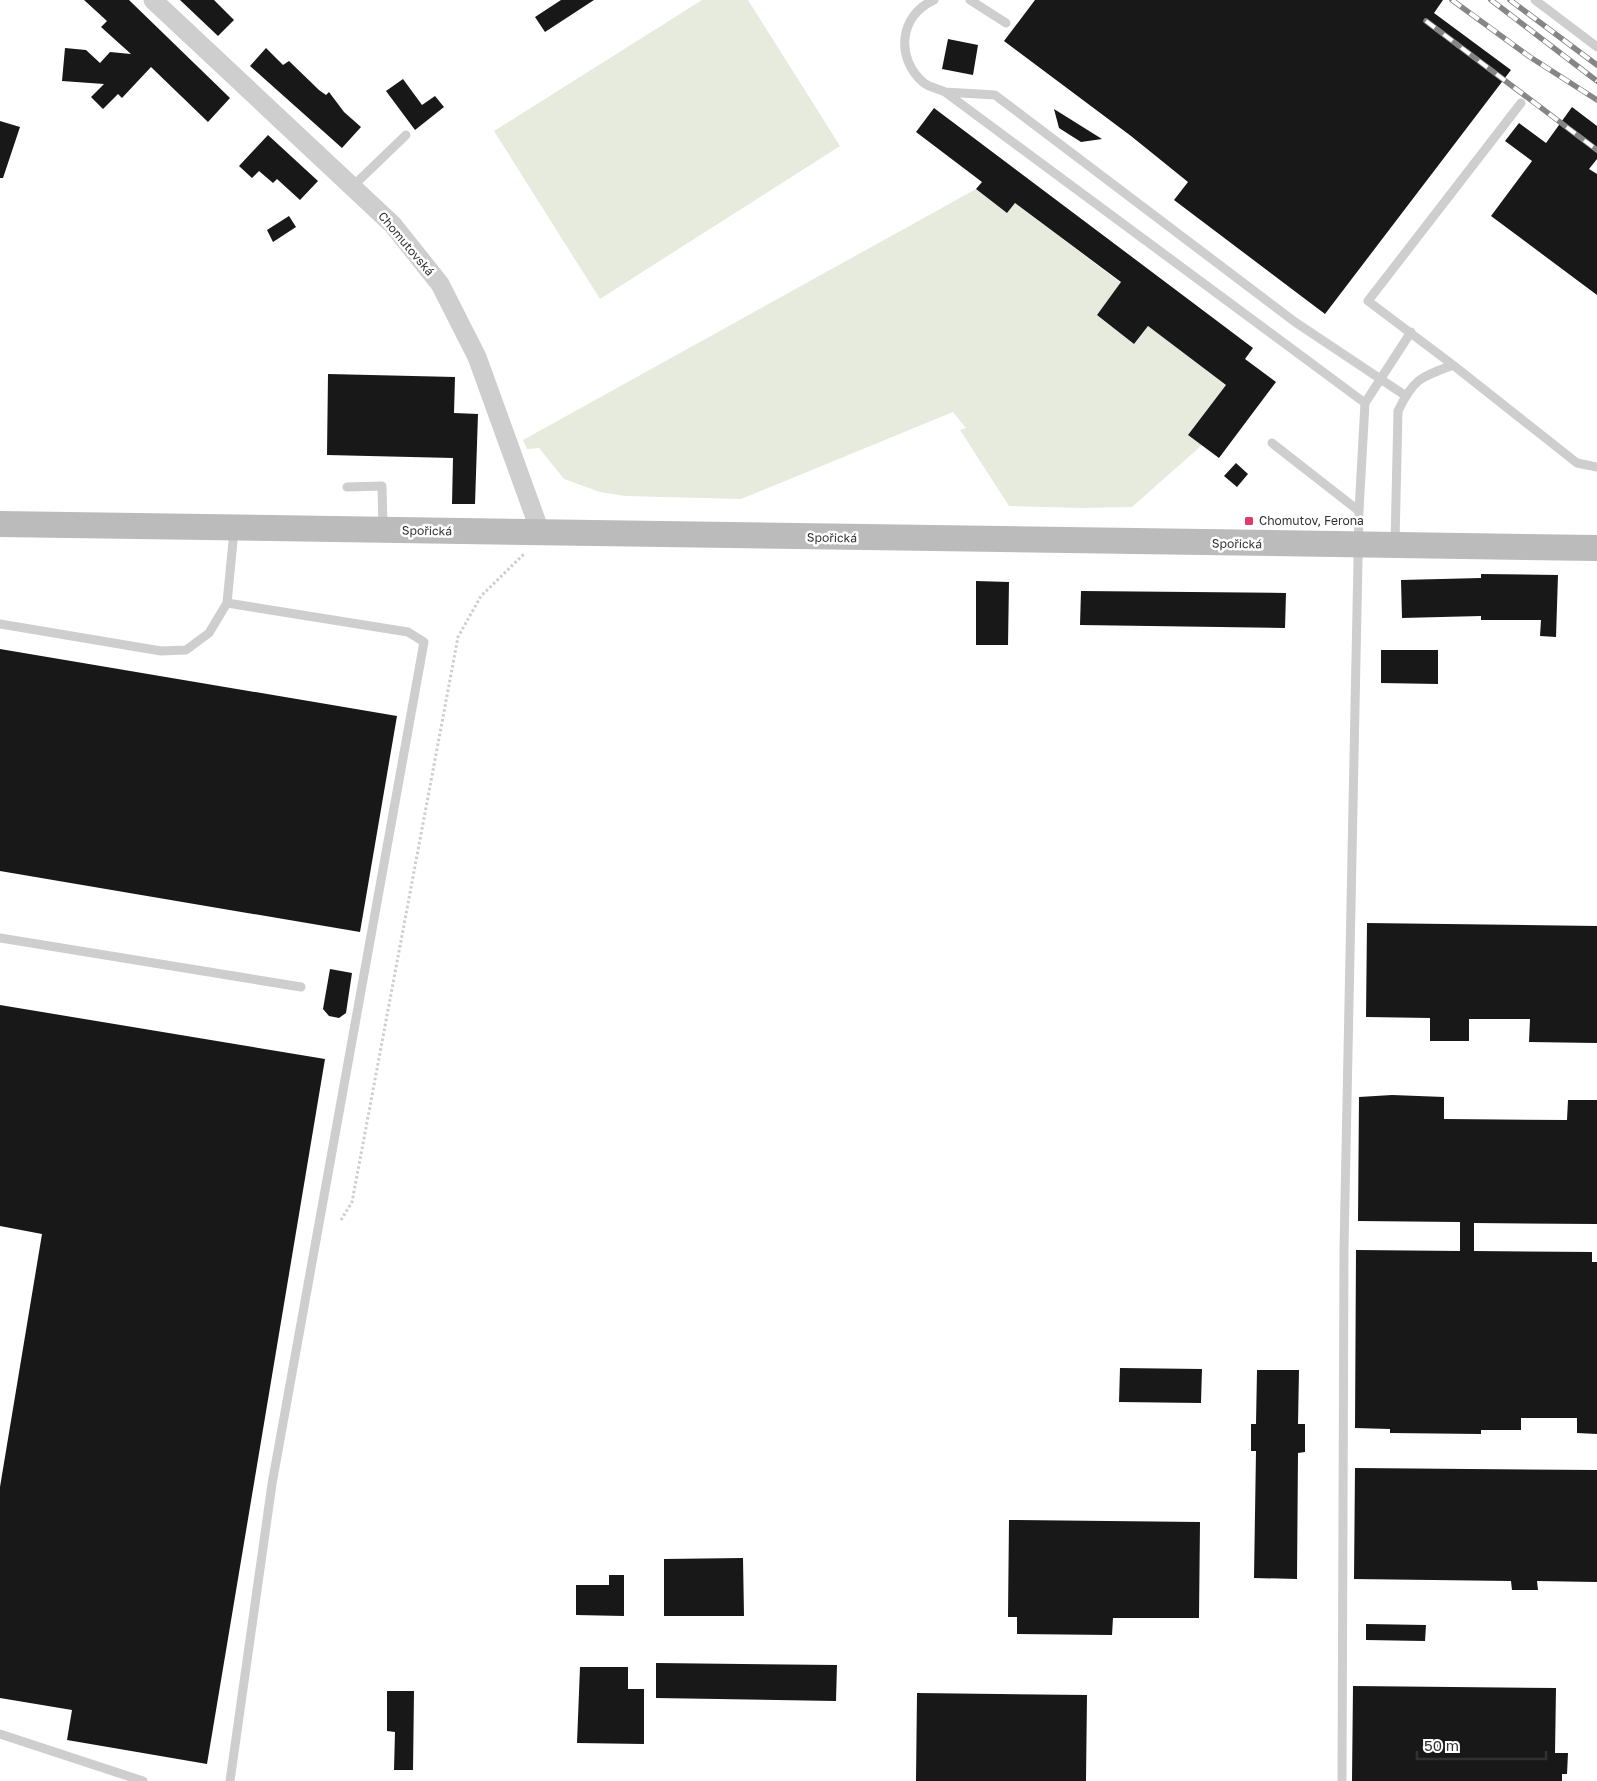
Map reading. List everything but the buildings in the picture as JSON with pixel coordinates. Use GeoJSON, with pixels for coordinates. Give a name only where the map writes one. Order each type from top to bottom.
{"type":"FeatureCollection","features":[{"type":"Feature","properties":{"kind":"street","name":"Chomutovská"},"geometry":{"type":"LineString","coordinates":[[153,0],[393,225],[440,284],[477,357],[541,534]]}},
{"type":"Feature","properties":{"kind":"street","name":"Spořická"},"geometry":{"type":"LineString","coordinates":[[0,524],[541,534],[1597,548]]}},
{"type":"Feature","properties":{"kind":"lane"},"geometry":{"type":"LineString","coordinates":[[934,0],[913,15],[905,30],[903,46],[911,67],[924,83],[945,92],[1365,403]]}},
{"type":"Feature","properties":{"kind":"lane"},"geometry":{"type":"LineString","coordinates":[[970,0],[1006,23]]}},
{"type":"Feature","properties":{"kind":"lane"},"geometry":{"type":"LineString","coordinates":[[1535,0],[1597,47]]}},
{"type":"Feature","properties":{"kind":"lane"},"geometry":{"type":"LineString","coordinates":[[945,92],[995,95],[1295,322],[1382,378],[1406,396]]}},
{"type":"Feature","properties":{"kind":"lane"},"geometry":{"type":"LineString","coordinates":[[1520,103],[1368,301],[1454,365],[1577,463],[1597,468]]}},
{"type":"Feature","properties":{"kind":"lane"},"geometry":{"type":"LineString","coordinates":[[353,186],[406,135]]}},
{"type":"Feature","properties":{"kind":"lane"},"geometry":{"type":"LineString","coordinates":[[1342,1781],[1344,1248],[1359,511],[1365,403],[1411,332]]}},
{"type":"Feature","properties":{"kind":"lane"},"geometry":{"type":"LineString","coordinates":[[1395,546],[1398,411],[1406,396],[1421,378],[1454,365]]}},
{"type":"Feature","properties":{"kind":"lane"},"geometry":{"type":"LineString","coordinates":[[1272,443],[1359,511]]}},
{"type":"Feature","properties":{"kind":"lane"},"geometry":{"type":"LineString","coordinates":[[347,487],[382,486],[382,530]]}},
{"type":"Feature","properties":{"kind":"lane"},"geometry":{"type":"LineString","coordinates":[[0,624],[161,651],[186,650],[209,633],[227,602],[234,528]]}},
{"type":"Feature","properties":{"kind":"lane"},"geometry":{"type":"LineString","coordinates":[[227,602],[408,632],[424,642],[272,1484],[230,1781]]}},
{"type":"Feature","properties":{"kind":"lane"},"geometry":{"type":"LineString","coordinates":[[0,938],[301,987]]}},
{"type":"Feature","properties":{"kind":"lane"},"geometry":{"type":"LineString","coordinates":[[0,1734],[143,1781]]}},
{"type":"Feature","properties":{"kind":"path"},"geometry":{"type":"LineString","coordinates":[[341,1220],[352,1202],[458,637],[481,596],[520,561],[541,534]]}},
{"type":"Feature","properties":{"kind":"shaded area"},"geometry":{"type":"Polygon","coordinates":[[[702,0],[748,0],[840,146],[600,299],[494,131],[702,0]]]}},
{"type":"Feature","properties":{"kind":"shaded area"},"geometry":{"type":"Polygon","coordinates":[[[976,189],[1007,213],[1015,203],[1121,283],[1097,315],[1134,344],[1148,326],[1226,385],[1188,435],[1202,445],[1132,507],[1009,506],[960,430],[966,428],[953,412],[741,499],[625,496],[600,492],[564,479],[539,448],[527,449],[523,440],[976,189]]]}},
{"type":"Feature","properties":{"kind":"railway"},"geometry":{"type":"LineString","coordinates":[[1452,0],[1530,57],[1597,100]]}},
{"type":"Feature","properties":{"kind":"railway"},"geometry":{"type":"LineString","coordinates":[[1491,0],[1597,81]]}},
{"type":"Feature","properties":{"kind":"railway"},"geometry":{"type":"LineString","coordinates":[[1510,0],[1597,65]]}},
{"type":"Feature","properties":{"kind":"railway"},"geometry":{"type":"LineString","coordinates":[[1426,21],[1597,150]]}},
{"type":"Feature","properties":{"kind":"place","name":"Chomutov, Ferona"},"geometry":{"type":"Point","coordinates":[1249,521]}}]}
